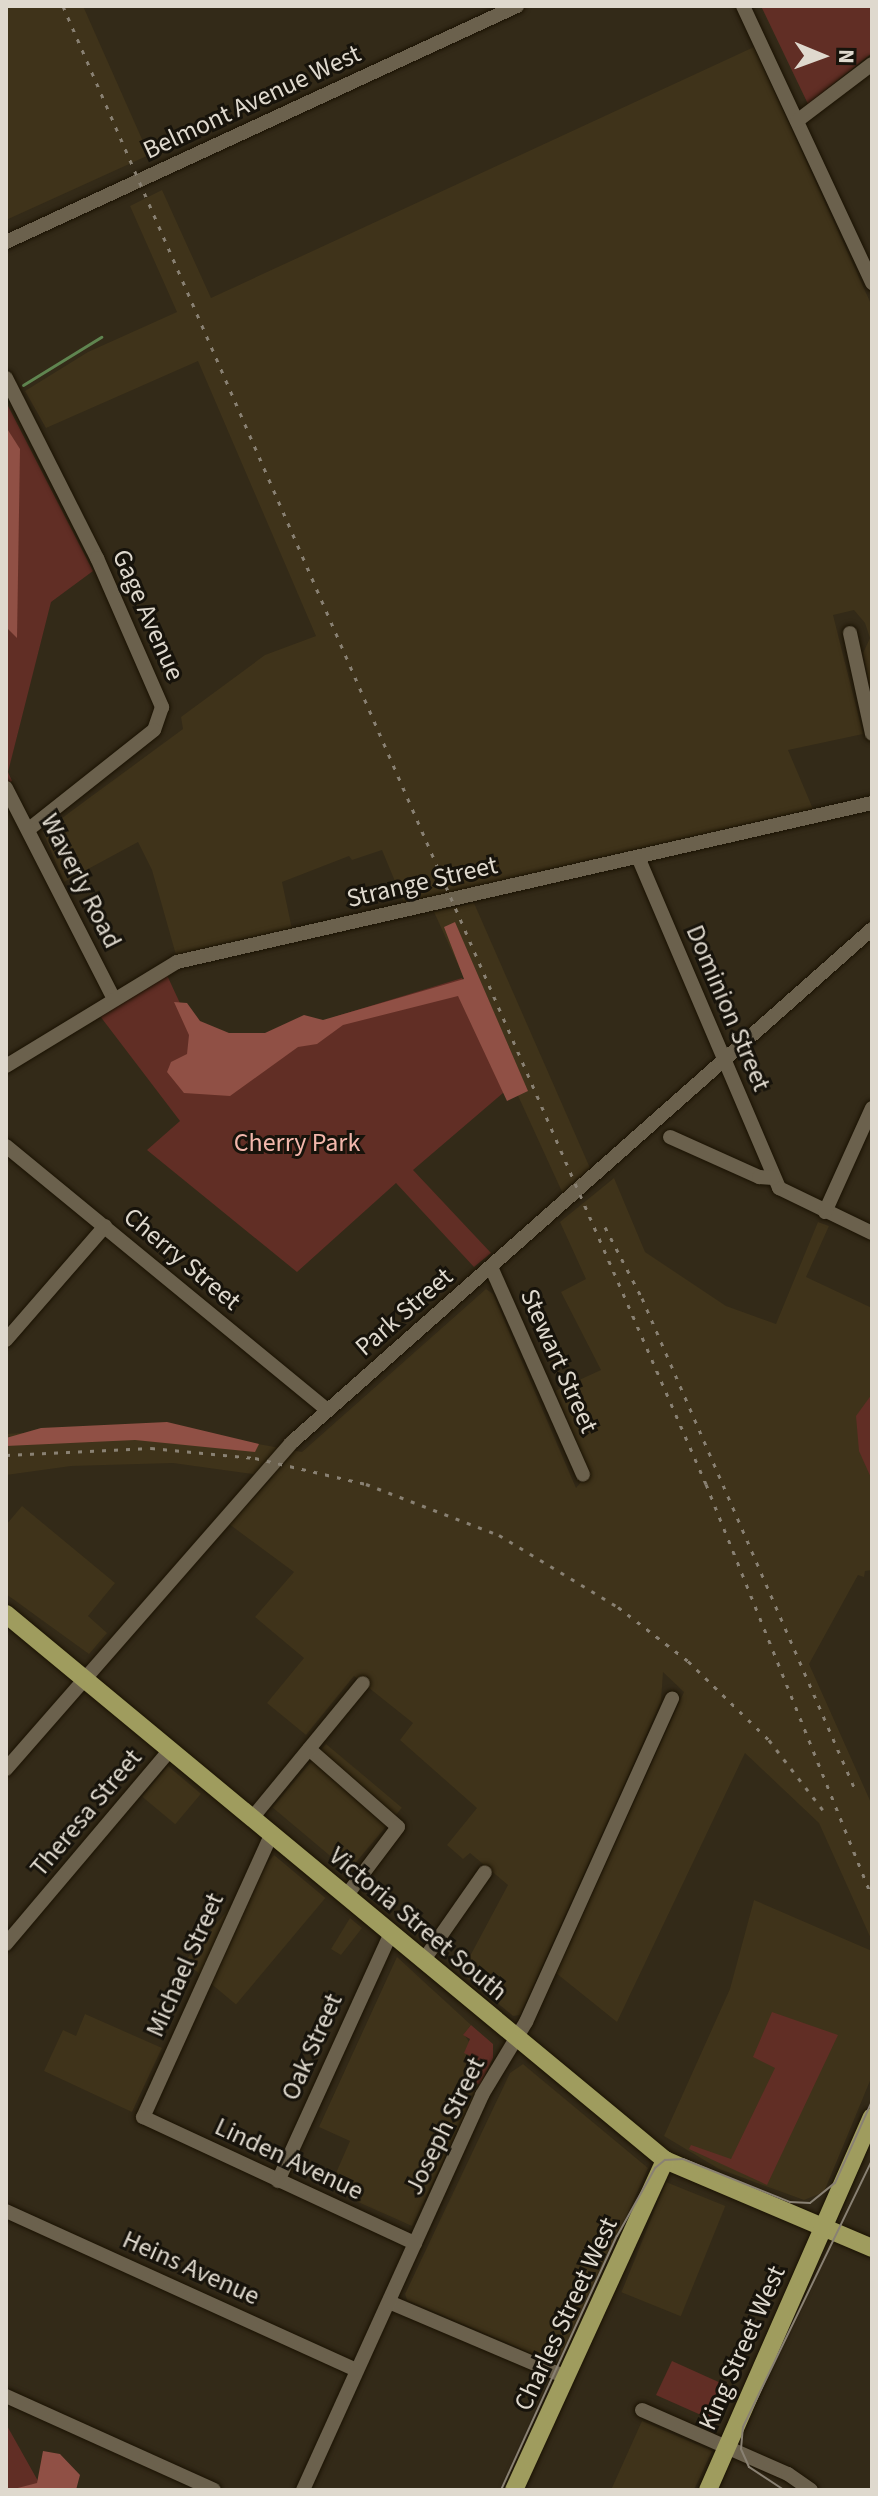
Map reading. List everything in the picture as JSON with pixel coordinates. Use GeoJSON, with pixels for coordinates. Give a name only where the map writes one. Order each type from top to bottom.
{"type":"FeatureCollection","features":[{"type":"Feature","properties":{"kind":"main road","name":"Victoria Street South"},"geometry":{"type":"LineString","coordinates":[[6,1614],[253,1817],[516,2041],[665,2160],[872,2248]]}},
{"type":"Feature","properties":{"kind":"main road","name":"King Street West"},"geometry":{"type":"LineString","coordinates":[[708,2490],[872,2117]]}},
{"type":"Feature","properties":{"kind":"main road","name":"King Street West"},"geometry":{"type":"LineString","coordinates":[[825,2227],[842,2209],[872,2144]]}},
{"type":"Feature","properties":{"kind":"main road","name":"Charles Street West"},"geometry":{"type":"LineString","coordinates":[[514,2490],[665,2160]]}},
{"type":"Feature","properties":{"kind":"street","name":"Belmont Avenue West"},"geometry":{"type":"LineString","coordinates":[[6,242],[517,6]]}},
{"type":"Feature","properties":{"kind":"street"},"geometry":{"type":"LineString","coordinates":[[743,6],[872,283]]}},
{"type":"Feature","properties":{"kind":"street"},"geometry":{"type":"LineString","coordinates":[[797,121],[872,64]]}},
{"type":"Feature","properties":{"kind":"street","name":"Gage Avenue"},"geometry":{"type":"LineString","coordinates":[[6,378],[97,558],[162,707],[154,730],[29,829]]}},
{"type":"Feature","properties":{"kind":"street"},"geometry":{"type":"LineString","coordinates":[[850,633],[872,734]]}},
{"type":"Feature","properties":{"kind":"street","name":"Waverly Road"},"geometry":{"type":"LineString","coordinates":[[6,788],[113,997]]}},
{"type":"Feature","properties":{"kind":"street","name":"Strange Street"},"geometry":{"type":"LineString","coordinates":[[6,1066],[113,997],[177,962],[872,803]]}},
{"type":"Feature","properties":{"kind":"street","name":"Dominion Street"},"geometry":{"type":"LineString","coordinates":[[638,857],[773,1178]]}},
{"type":"Feature","properties":{"kind":"street","name":"Park Street"},"geometry":{"type":"LineString","coordinates":[[6,1769],[264,1469],[872,929]]}},
{"type":"Feature","properties":{"kind":"street"},"geometry":{"type":"LineString","coordinates":[[825,1212],[872,1108]]}},
{"type":"Feature","properties":{"kind":"street"},"geometry":{"type":"LineString","coordinates":[[670,1137],[759,1177],[773,1178],[787,1195],[872,1233]]}},
{"type":"Feature","properties":{"kind":"street","name":"Cherry Street"},"geometry":{"type":"LineString","coordinates":[[6,1146],[327,1410]]}},
{"type":"Feature","properties":{"kind":"street"},"geometry":{"type":"LineString","coordinates":[[6,1340],[105,1226]]}},
{"type":"Feature","properties":{"kind":"street","name":"Stewart Street"},"geometry":{"type":"LineString","coordinates":[[491,1267],[583,1475]]}},
{"type":"Feature","properties":{"kind":"street"},"geometry":{"type":"LineString","coordinates":[[253,1817],[363,1683]]}},
{"type":"Feature","properties":{"kind":"street","name":"Joseph Street"},"geometry":{"type":"LineString","coordinates":[[303,2490],[482,2095],[516,2041],[672,1698]]}},
{"type":"Feature","properties":{"kind":"street","name":"Theresa Street"},"geometry":{"type":"LineString","coordinates":[[6,1944],[171,1749]]}},
{"type":"Feature","properties":{"kind":"street"},"geometry":{"type":"LineString","coordinates":[[309,1749],[398,1827],[346,1896]]}},
{"type":"Feature","properties":{"kind":"street","name":"Michael Street"},"geometry":{"type":"LineString","coordinates":[[143,2117],[272,1833]]}},
{"type":"Feature","properties":{"kind":"street"},"geometry":{"type":"LineString","coordinates":[[423,1961],[485,1872]]}},
{"type":"Feature","properties":{"kind":"street","name":"Oak Street"},"geometry":{"type":"LineString","coordinates":[[278,2181],[391,1933]]}},
{"type":"Feature","properties":{"kind":"street","name":"Linden Avenue"},"geometry":{"type":"LineString","coordinates":[[143,2117],[415,2243]]}},
{"type":"Feature","properties":{"kind":"street","name":"Heins Avenue"},"geometry":{"type":"LineString","coordinates":[[6,2211],[357,2370]]}},
{"type":"Feature","properties":{"kind":"street"},"geometry":{"type":"LineString","coordinates":[[389,2302],[566,2377]]}},
{"type":"Feature","properties":{"kind":"street"},"geometry":{"type":"LineString","coordinates":[[6,2396],[214,2490]]}},
{"type":"Feature","properties":{"kind":"street"},"geometry":{"type":"LineString","coordinates":[[642,2410],[727,2446],[811,2490]]}},
{"type":"Feature","properties":{"kind":"shaded area"},"geometry":{"type":"Polygon","coordinates":[[[6,6],[83,6],[149,155],[6,220],[6,6]]]}},
{"type":"Feature","properties":{"kind":"shaded area"},"geometry":{"type":"Polygon","coordinates":[[[754,47],[872,306],[872,696],[863,653],[870,638],[865,623],[854,610],[833,615],[863,734],[788,750],[813,809],[404,903],[382,850],[352,860],[349,856],[282,882],[292,929],[176,955],[152,870],[138,842],[64,882],[43,832],[183,729],[181,717],[265,655],[316,636],[198,361],[46,428],[25,391],[88,352],[177,312],[130,206],[162,190],[211,298],[754,47]]]}},
{"type":"Feature","properties":{"kind":"shaded area"},"geometry":{"type":"Polygon","coordinates":[[[6,427],[20,449],[17,638],[6,627],[6,427]]]}},
{"type":"Feature","properties":{"kind":"shaded area"},"geometry":{"type":"Polygon","coordinates":[[[474,903],[590,1168],[563,1194],[434,912],[474,903]]]}},
{"type":"Feature","properties":{"kind":"shaded area"},"geometry":{"type":"Polygon","coordinates":[[[455,922],[528,1091],[507,1101],[458,996],[343,1025],[317,1044],[298,1047],[230,1096],[184,1093],[167,1072],[171,1062],[187,1054],[189,1035],[174,1002],[187,1003],[200,1021],[229,1033],[265,1033],[304,1015],[323,1020],[464,979],[444,927],[455,922]]]}},
{"type":"Feature","properties":{"kind":"shaded area"},"geometry":{"type":"Polygon","coordinates":[[[614,1178],[645,1252],[726,1306],[776,1324],[818,1222],[829,1226],[806,1277],[872,1308],[872,1570],[865,1571],[864,1577],[858,1575],[809,1664],[872,1805],[872,1941],[819,1823],[745,1753],[617,2022],[556,1973],[684,1692],[663,1672],[661,1701],[520,2015],[513,2016],[461,1973],[508,1885],[470,1853],[463,1859],[447,1845],[477,1808],[400,1740],[413,1723],[354,1676],[306,1735],[267,1703],[304,1658],[255,1617],[294,1572],[229,1524],[273,1477],[173,1463],[71,1466],[6,1475],[6,1434],[154,1425],[302,1452],[486,1289],[493,1294],[576,1488],[589,1472],[555,1391],[601,1370],[561,1292],[586,1279],[560,1222],[614,1178]]]}},
{"type":"Feature","properties":{"kind":"shaded area"},"geometry":{"type":"Polygon","coordinates":[[[167,1422],[259,1444],[255,1452],[135,1440],[6,1446],[6,1438],[41,1428],[167,1422]]]}},
{"type":"Feature","properties":{"kind":"shaded area"},"geometry":{"type":"Polygon","coordinates":[[[22,1506],[115,1583],[88,1616],[107,1633],[89,1654],[6,1594],[6,1525],[22,1506]]]}},
{"type":"Feature","properties":{"kind":"shaded area"},"geometry":{"type":"Polygon","coordinates":[[[326,1744],[402,1808],[348,1871],[273,1808],[326,1744]]]}},
{"type":"Feature","properties":{"kind":"shaded area"},"geometry":{"type":"Polygon","coordinates":[[[168,1766],[201,1794],[175,1824],[142,1797],[168,1766]]]}},
{"type":"Feature","properties":{"kind":"shaded area"},"geometry":{"type":"Polygon","coordinates":[[[274,1855],[325,1898],[236,2005],[185,1961],[274,1855]]]}},
{"type":"Feature","properties":{"kind":"shaded area"},"geometry":{"type":"Polygon","coordinates":[[[754,1900],[872,1951],[872,2076],[824,2192],[804,2200],[719,2169],[664,2136],[730,1989],[754,1900]]]}},
{"type":"Feature","properties":{"kind":"shaded area"},"geometry":{"type":"Polygon","coordinates":[[[350,1918],[362,1928],[341,1955],[331,1949],[350,1918]]]}},
{"type":"Feature","properties":{"kind":"shaded area"},"geometry":{"type":"Polygon","coordinates":[[[397,1957],[471,2025],[464,2034],[482,2062],[472,2081],[480,2085],[412,2226],[329,2189],[350,2141],[319,2127],[397,1957]]]}},
{"type":"Feature","properties":{"kind":"shaded area"},"geometry":{"type":"Polygon","coordinates":[[[85,2014],[162,2048],[132,2112],[44,2071],[63,2030],[76,2036],[85,2014]]]}},
{"type":"Feature","properties":{"kind":"shaded area"},"geometry":{"type":"Polygon","coordinates":[[[523,2064],[648,2168],[566,2351],[552,2362],[407,2300],[405,2294],[510,2073],[523,2064]]]}},
{"type":"Feature","properties":{"kind":"shaded area"},"geometry":{"type":"Polygon","coordinates":[[[666,2182],[725,2206],[681,2316],[621,2292],[666,2182]]]}},
{"type":"Feature","properties":{"kind":"shaded area"},"geometry":{"type":"Polygon","coordinates":[[[642,2421],[712,2451],[694,2490],[611,2490],[642,2421]]]}},
{"type":"Feature","properties":{"kind":"shaded area"},"geometry":{"type":"Polygon","coordinates":[[[43,2451],[60,2454],[80,2475],[76,2490],[10,2490],[37,2483],[43,2451]]]}},
{"type":"Feature","properties":{"kind":"green space"},"geometry":{"type":"Polygon","coordinates":[[[761,6],[872,6],[872,53],[808,104],[761,6]]]}},
{"type":"Feature","properties":{"kind":"green space"},"geometry":{"type":"Polygon","coordinates":[[[6,402],[93,571],[51,602],[8,772],[12,781],[6,784],[6,402]]]}},
{"type":"Feature","properties":{"kind":"green space","name":"Cherry Park"},"geometry":{"type":"Polygon","coordinates":[[[166,973],[216,1081],[334,1017],[462,978],[510,1087],[413,1170],[491,1253],[474,1267],[396,1183],[297,1272],[147,1150],[180,1121],[100,1016],[166,973]]]}},
{"type":"Feature","properties":{"kind":"green space"},"geometry":{"type":"Polygon","coordinates":[[[872,1394],[872,1480],[859,1451],[856,1416],[872,1394]]]}},
{"type":"Feature","properties":{"kind":"green space"},"geometry":{"type":"Polygon","coordinates":[[[772,2012],[838,2035],[767,2185],[689,2149],[691,2145],[731,2159],[775,2068],[753,2057],[772,2012]]]}},
{"type":"Feature","properties":{"kind":"green space"},"geometry":{"type":"Polygon","coordinates":[[[471,2025],[493,2044],[493,2058],[480,2085],[472,2081],[482,2062],[464,2053],[470,2039],[463,2035],[471,2025]]]}},
{"type":"Feature","properties":{"kind":"green space"},"geometry":{"type":"Polygon","coordinates":[[[672,2361],[734,2389],[721,2417],[710,2419],[656,2395],[672,2361]]]}},
{"type":"Feature","properties":{"kind":"green space"},"geometry":{"type":"Polygon","coordinates":[[[6,2424],[38,2481],[61,2490],[6,2490],[6,2424]]]}},
{"type":"Feature","properties":{"kind":"waterway"},"geometry":{"type":"LineString","coordinates":[[23,385],[101,337]]}},
{"type":"Feature","properties":{"kind":"waterway"},"geometry":{"type":"LineString","coordinates":[[6,605],[6,697]]}},
{"type":"Feature","properties":{"kind":"tram line"},"geometry":{"type":"LineString","coordinates":[[501,2490],[617,2236],[655,2168],[665,2160],[683,2159],[790,2202],[810,2203],[835,2183],[872,2101]]}},
{"type":"Feature","properties":{"kind":"tram line"},"geometry":{"type":"LineString","coordinates":[[784,2490],[749,2467],[741,2449],[743,2427],[872,2160]]}},
{"type":"Feature","properties":{"kind":"railway"},"geometry":{"type":"LineString","coordinates":[[63,6],[706,1484],[872,1897]]}},
{"type":"Feature","properties":{"kind":"railway"},"geometry":{"type":"LineString","coordinates":[[605,1227],[642,1298],[854,1787]]}},
{"type":"Feature","properties":{"kind":"railway"},"geometry":{"type":"LineString","coordinates":[[6,1455],[151,1448],[255,1458],[366,1484],[499,1535],[618,1607],[688,1661],[769,1740],[826,1814]]}}]}
